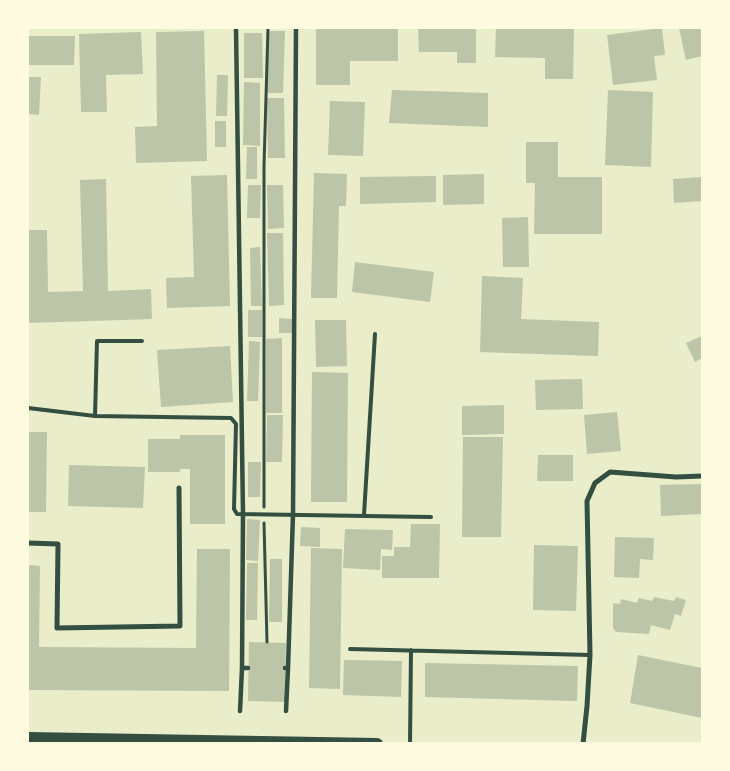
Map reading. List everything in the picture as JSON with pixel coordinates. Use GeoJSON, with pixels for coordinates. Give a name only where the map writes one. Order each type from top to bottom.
{"type":"FeatureCollection","features":[{"type":"Feature","properties":{"kind":"main road"},"geometry":{"type":"LineString","coordinates":[[28,738],[377,744]]}},
{"type":"Feature","properties":{"kind":"street"},"geometry":{"type":"LineString","coordinates":[[236,28],[243,514],[240,711]]}},
{"type":"Feature","properties":{"kind":"street"},"geometry":{"type":"LineString","coordinates":[[286,711],[286,668],[293,514],[296,28]]}},
{"type":"Feature","properties":{"kind":"street"},"geometry":{"type":"LineString","coordinates":[[582,744],[587,706],[590,655],[587,500],[595,483],[610,472],[676,477],[702,476]]}},
{"type":"Feature","properties":{"kind":"street"},"geometry":{"type":"LineString","coordinates":[[28,543],[58,544],[58,628],[180,626],[179,488]]}},
{"type":"Feature","properties":{"kind":"street"},"geometry":{"type":"LineString","coordinates":[[242,668],[248,668]]}},
{"type":"Feature","properties":{"kind":"lane"},"geometry":{"type":"LineString","coordinates":[[364,515],[375,334]]}},
{"type":"Feature","properties":{"kind":"lane"},"geometry":{"type":"LineString","coordinates":[[95,416],[97,341],[142,341]]}},
{"type":"Feature","properties":{"kind":"lane"},"geometry":{"type":"LineString","coordinates":[[28,408],[95,416],[231,418],[236,424],[234,512],[237,514],[431,517]]}},
{"type":"Feature","properties":{"kind":"lane"},"geometry":{"type":"LineString","coordinates":[[350,649],[590,655]]}},
{"type":"Feature","properties":{"kind":"lane"},"geometry":{"type":"LineString","coordinates":[[410,744],[411,650]]}},
{"type":"Feature","properties":{"kind":"path"},"geometry":{"type":"LineString","coordinates":[[264,498],[264,166],[268,28]]}},
{"type":"Feature","properties":{"kind":"path"},"geometry":{"type":"LineString","coordinates":[[264,514],[266,642]]}},
{"type":"Feature","properties":{"kind":"building"},"geometry":{"type":"Polygon","coordinates":[[[316,28],[398,28],[398,61],[350,61],[350,85],[316,85],[316,28]]]}},
{"type":"Feature","properties":{"kind":"building"},"geometry":{"type":"Polygon","coordinates":[[[418,28],[476,28],[476,63],[457,63],[457,52],[419,52],[418,28]]]}},
{"type":"Feature","properties":{"kind":"building"},"geometry":{"type":"Polygon","coordinates":[[[496,28],[574,28],[573,79],[545,79],[545,58],[495,57],[496,28]]]}},
{"type":"Feature","properties":{"kind":"building"},"geometry":{"type":"Polygon","coordinates":[[[662,28],[665,55],[654,56],[657,80],[613,85],[607,35],[662,28]]]}},
{"type":"Feature","properties":{"kind":"building"},"geometry":{"type":"Polygon","coordinates":[[[679,28],[702,28],[702,56],[686,60],[679,28]]]}},
{"type":"Feature","properties":{"kind":"building"},"geometry":{"type":"Polygon","coordinates":[[[204,31],[207,161],[136,163],[135,127],[157,126],[156,32],[204,31]]]}},
{"type":"Feature","properties":{"kind":"building"},"geometry":{"type":"Polygon","coordinates":[[[268,31],[285,31],[283,93],[267,93],[268,31]]]}},
{"type":"Feature","properties":{"kind":"building"},"geometry":{"type":"Polygon","coordinates":[[[141,32],[143,74],[106,75],[107,112],[81,112],[79,34],[141,32]]]}},
{"type":"Feature","properties":{"kind":"building"},"geometry":{"type":"Polygon","coordinates":[[[244,33],[262,33],[263,78],[244,78],[244,33]]]}},
{"type":"Feature","properties":{"kind":"building"},"geometry":{"type":"Polygon","coordinates":[[[28,36],[75,36],[74,65],[28,65],[28,36]]]}},
{"type":"Feature","properties":{"kind":"building"},"geometry":{"type":"Polygon","coordinates":[[[217,75],[228,75],[227,116],[216,116],[217,75]]]}},
{"type":"Feature","properties":{"kind":"building"},"geometry":{"type":"Polygon","coordinates":[[[28,77],[41,77],[39,115],[28,114],[28,77]]]}},
{"type":"Feature","properties":{"kind":"building"},"geometry":{"type":"Polygon","coordinates":[[[244,82],[260,83],[260,146],[243,145],[244,82]]]}},
{"type":"Feature","properties":{"kind":"building"},"geometry":{"type":"Polygon","coordinates":[[[392,90],[488,93],[488,127],[389,123],[392,90]]]}},
{"type":"Feature","properties":{"kind":"building"},"geometry":{"type":"Polygon","coordinates":[[[608,90],[653,92],[651,167],[605,165],[608,90]]]}},
{"type":"Feature","properties":{"kind":"building"},"geometry":{"type":"Polygon","coordinates":[[[267,98],[284,98],[285,158],[268,158],[267,98]]]}},
{"type":"Feature","properties":{"kind":"building"},"geometry":{"type":"Polygon","coordinates":[[[330,101],[365,102],[363,156],[328,155],[330,101]]]}},
{"type":"Feature","properties":{"kind":"building"},"geometry":{"type":"Polygon","coordinates":[[[215,121],[226,121],[226,147],[215,147],[215,121]]]}},
{"type":"Feature","properties":{"kind":"building"},"geometry":{"type":"Polygon","coordinates":[[[526,142],[558,142],[558,177],[602,177],[602,234],[534,234],[535,183],[526,183],[526,142]]]}},
{"type":"Feature","properties":{"kind":"building"},"geometry":{"type":"Polygon","coordinates":[[[247,147],[257,147],[257,179],[246,179],[247,147]]]}},
{"type":"Feature","properties":{"kind":"building"},"geometry":{"type":"Polygon","coordinates":[[[314,173],[347,174],[346,206],[339,206],[337,298],[311,298],[314,173]]]}},
{"type":"Feature","properties":{"kind":"building"},"geometry":{"type":"Polygon","coordinates":[[[484,174],[484,204],[443,205],[443,175],[484,174]]]}},
{"type":"Feature","properties":{"kind":"building"},"geometry":{"type":"Polygon","coordinates":[[[227,175],[230,306],[167,308],[166,278],[194,277],[191,176],[227,175]]]}},
{"type":"Feature","properties":{"kind":"building"},"geometry":{"type":"Polygon","coordinates":[[[436,176],[436,202],[360,204],[360,177],[436,176]]]}},
{"type":"Feature","properties":{"kind":"building"},"geometry":{"type":"Polygon","coordinates":[[[702,177],[702,201],[674,203],[673,179],[702,177]]]}},
{"type":"Feature","properties":{"kind":"building"},"geometry":{"type":"Polygon","coordinates":[[[106,179],[108,291],[151,289],[152,319],[28,323],[28,230],[47,230],[48,292],[83,291],[80,180],[106,179]]]}},
{"type":"Feature","properties":{"kind":"building"},"geometry":{"type":"Polygon","coordinates":[[[248,185],[261,185],[260,218],[247,218],[248,185]]]}},
{"type":"Feature","properties":{"kind":"building"},"geometry":{"type":"Polygon","coordinates":[[[267,185],[283,185],[284,228],[268,229],[267,185]]]}},
{"type":"Feature","properties":{"kind":"building"},"geometry":{"type":"Polygon","coordinates":[[[528,217],[529,267],[503,267],[502,218],[528,217]]]}},
{"type":"Feature","properties":{"kind":"building"},"geometry":{"type":"Polygon","coordinates":[[[267,233],[283,233],[284,305],[269,306],[267,233]]]}},
{"type":"Feature","properties":{"kind":"building"},"geometry":{"type":"Polygon","coordinates":[[[260,247],[262,306],[251,306],[250,248],[260,247]]]}},
{"type":"Feature","properties":{"kind":"building"},"geometry":{"type":"Polygon","coordinates":[[[355,262],[434,272],[430,302],[352,292],[355,262]]]}},
{"type":"Feature","properties":{"kind":"building"},"geometry":{"type":"Polygon","coordinates":[[[482,276],[523,278],[521,319],[599,322],[598,356],[480,352],[482,276]]]}},
{"type":"Feature","properties":{"kind":"building"},"geometry":{"type":"Polygon","coordinates":[[[248,310],[262,310],[262,337],[248,337],[248,310]]]}},
{"type":"Feature","properties":{"kind":"building"},"geometry":{"type":"Polygon","coordinates":[[[279,318],[292,319],[292,333],[279,333],[279,318]]]}},
{"type":"Feature","properties":{"kind":"building"},"geometry":{"type":"Polygon","coordinates":[[[315,320],[346,320],[347,366],[316,367],[315,320]]]}},
{"type":"Feature","properties":{"kind":"building"},"geometry":{"type":"Polygon","coordinates":[[[702,336],[702,358],[695,362],[686,343],[702,336]]]}},
{"type":"Feature","properties":{"kind":"building"},"geometry":{"type":"Polygon","coordinates":[[[282,338],[282,413],[266,413],[266,339],[282,338]]]}},
{"type":"Feature","properties":{"kind":"building"},"geometry":{"type":"Polygon","coordinates":[[[249,341],[260,342],[258,401],[247,401],[249,341]]]}},
{"type":"Feature","properties":{"kind":"building"},"geometry":{"type":"Polygon","coordinates":[[[230,346],[233,402],[161,407],[157,350],[230,346]]]}},
{"type":"Feature","properties":{"kind":"building"},"geometry":{"type":"Polygon","coordinates":[[[312,372],[348,373],[347,502],[311,502],[312,372]]]}},
{"type":"Feature","properties":{"kind":"building"},"geometry":{"type":"Polygon","coordinates":[[[582,379],[583,409],[536,410],[535,380],[582,379]]]}},
{"type":"Feature","properties":{"kind":"building"},"geometry":{"type":"Polygon","coordinates":[[[504,405],[504,434],[462,435],[462,406],[504,405]]]}},
{"type":"Feature","properties":{"kind":"building"},"geometry":{"type":"Polygon","coordinates":[[[617,412],[621,451],[587,454],[584,415],[617,412]]]}},
{"type":"Feature","properties":{"kind":"building"},"geometry":{"type":"Polygon","coordinates":[[[267,415],[283,415],[282,462],[266,462],[267,415]]]}},
{"type":"Feature","properties":{"kind":"building"},"geometry":{"type":"Polygon","coordinates":[[[28,432],[47,432],[46,512],[28,512],[28,432]]]}},
{"type":"Feature","properties":{"kind":"building"},"geometry":{"type":"Polygon","coordinates":[[[180,435],[225,435],[225,524],[190,524],[190,469],[180,469],[180,472],[148,472],[148,439],[180,439],[180,435]]]}},
{"type":"Feature","properties":{"kind":"building"},"geometry":{"type":"Polygon","coordinates":[[[463,437],[503,437],[501,537],[462,537],[463,437]]]}},
{"type":"Feature","properties":{"kind":"building"},"geometry":{"type":"Polygon","coordinates":[[[538,455],[573,455],[573,481],[537,481],[538,455]]]}},
{"type":"Feature","properties":{"kind":"building"},"geometry":{"type":"Polygon","coordinates":[[[248,462],[261,462],[260,497],[248,497],[248,462]]]}},
{"type":"Feature","properties":{"kind":"building"},"geometry":{"type":"Polygon","coordinates":[[[69,465],[145,467],[143,508],[68,506],[69,465]]]}},
{"type":"Feature","properties":{"kind":"building"},"geometry":{"type":"Polygon","coordinates":[[[702,484],[702,514],[661,516],[660,485],[702,484]]]}},
{"type":"Feature","properties":{"kind":"building"},"geometry":{"type":"Polygon","coordinates":[[[247,519],[260,520],[258,561],[246,560],[247,519]]]}},
{"type":"Feature","properties":{"kind":"building"},"geometry":{"type":"Polygon","coordinates":[[[411,524],[440,524],[439,578],[382,578],[382,556],[394,556],[394,547],[410,547],[411,524]]]}},
{"type":"Feature","properties":{"kind":"building"},"geometry":{"type":"Polygon","coordinates":[[[301,527],[320,528],[320,547],[300,546],[301,527]]]}},
{"type":"Feature","properties":{"kind":"building"},"geometry":{"type":"Polygon","coordinates":[[[345,529],[393,530],[392,550],[381,549],[380,570],[343,568],[345,529]]]}},
{"type":"Feature","properties":{"kind":"building"},"geometry":{"type":"Polygon","coordinates":[[[615,537],[654,538],[653,560],[640,559],[639,578],[614,577],[615,537]]]}},
{"type":"Feature","properties":{"kind":"building"},"geometry":{"type":"Polygon","coordinates":[[[534,545],[578,546],[576,611],[533,610],[534,545]]]}},
{"type":"Feature","properties":{"kind":"building"},"geometry":{"type":"Polygon","coordinates":[[[311,548],[342,549],[340,689],[309,688],[311,548]]]}},
{"type":"Feature","properties":{"kind":"building"},"geometry":{"type":"Polygon","coordinates":[[[197,549],[230,549],[229,691],[28,690],[28,565],[40,566],[39,647],[196,648],[197,549]]]}},
{"type":"Feature","properties":{"kind":"building"},"geometry":{"type":"Polygon","coordinates":[[[270,559],[282,559],[282,622],[269,622],[270,559]]]}},
{"type":"Feature","properties":{"kind":"building"},"geometry":{"type":"Polygon","coordinates":[[[247,563],[258,563],[257,620],[246,620],[247,563]]]}},
{"type":"Feature","properties":{"kind":"building"},"geometry":{"type":"Polygon","coordinates":[[[654,597],[674,601],[676,597],[686,600],[681,616],[675,614],[670,630],[651,625],[649,634],[616,632],[613,628],[613,603],[620,604],[621,599],[637,603],[639,598],[652,601],[654,597]]]}},
{"type":"Feature","properties":{"kind":"building"},"geometry":{"type":"Polygon","coordinates":[[[249,642],[286,643],[285,702],[248,701],[249,642]]]}},
{"type":"Feature","properties":{"kind":"building"},"geometry":{"type":"Polygon","coordinates":[[[638,655],[702,668],[702,718],[630,703],[638,655]]]}},
{"type":"Feature","properties":{"kind":"building"},"geometry":{"type":"Polygon","coordinates":[[[344,660],[402,661],[401,697],[343,695],[344,660]]]}},
{"type":"Feature","properties":{"kind":"building"},"geometry":{"type":"Polygon","coordinates":[[[425,663],[578,666],[577,701],[425,697],[425,663]]]}}]}
